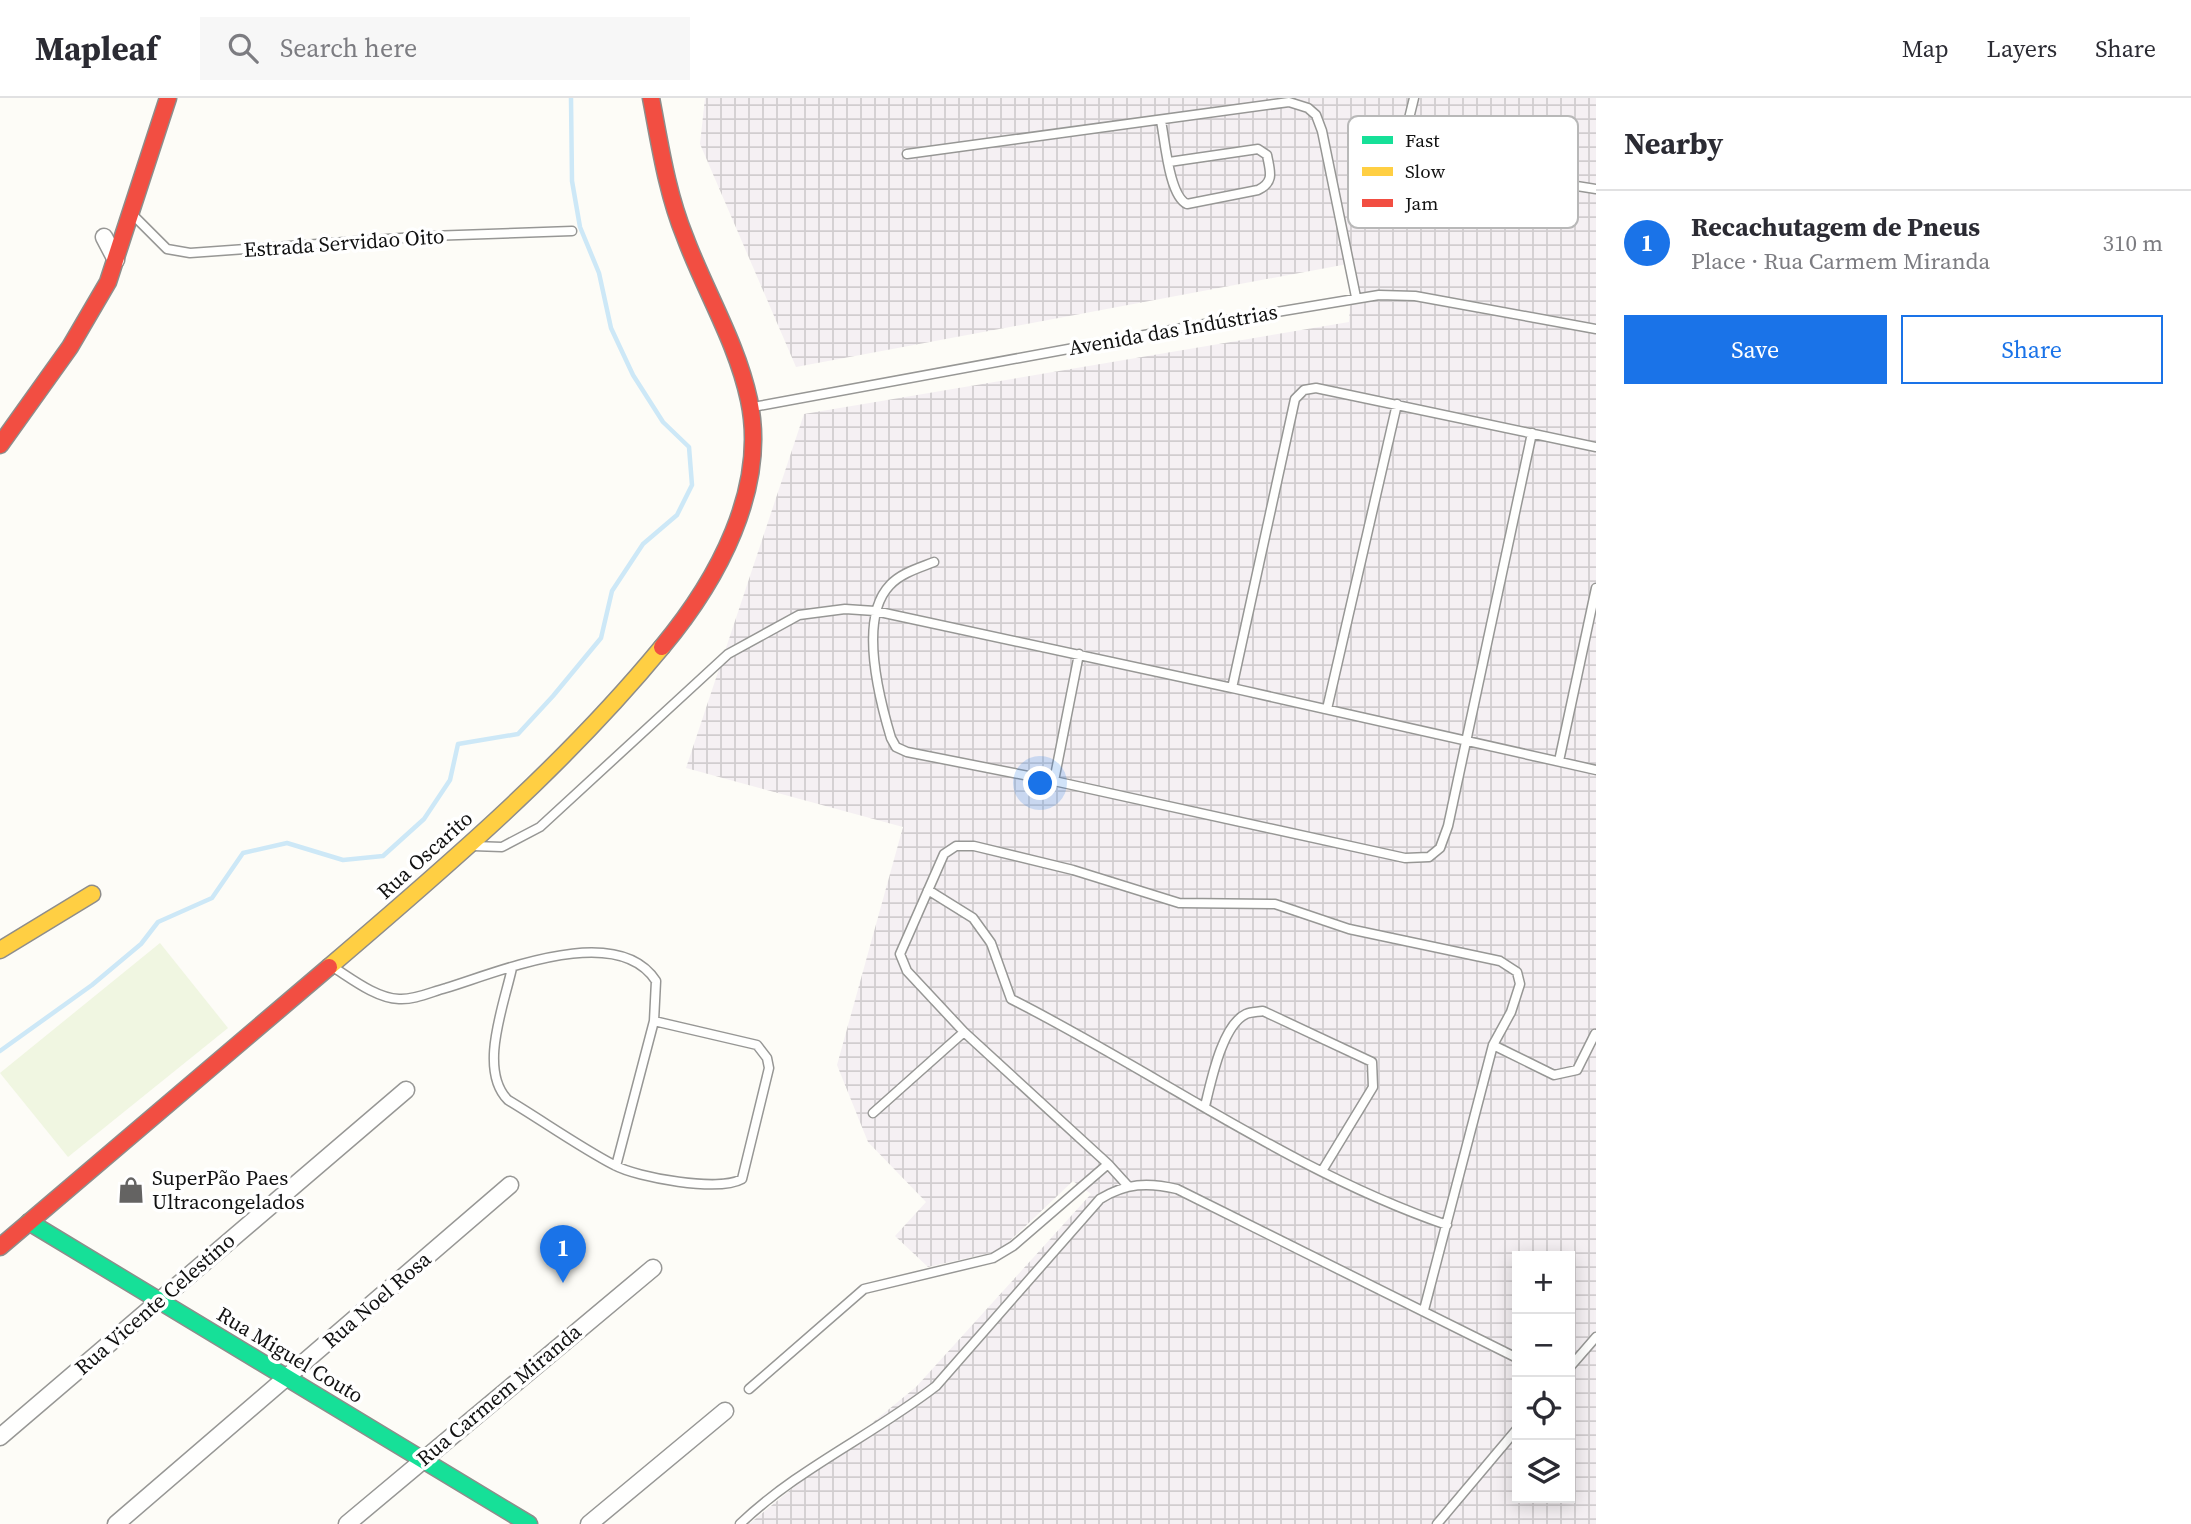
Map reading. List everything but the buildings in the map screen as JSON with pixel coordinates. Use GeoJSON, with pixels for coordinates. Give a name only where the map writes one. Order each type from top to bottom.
{"type":"FeatureCollection","features":[{"type":"Feature","properties":{"kind":"main road"},"geometry":{"type":"LineString","coordinates":[[0,445],[83,327],[108,282],[168,98]]}},
{"type":"Feature","properties":{"kind":"main road","name":"Rua Oscarito"},"geometry":{"type":"LineString","coordinates":[[0,1247],[469,846],[597,721],[651,662],[694,604],[720,558],[746,492],[754,452],[750,408],[741,374],[676,214],[667,186],[651,98]]}},
{"type":"Feature","properties":{"kind":"main road"},"geometry":{"type":"LineString","coordinates":[[0,950],[92,894]]}},
{"type":"Feature","properties":{"kind":"main road","name":"Rua Miguel Couto"},"geometry":{"type":"LineString","coordinates":[[29,1222],[529,1524]]}},
{"type":"Feature","properties":{"kind":"street"},"geometry":{"type":"LineString","coordinates":[[104,237],[116,260]]}},
{"type":"Feature","properties":{"kind":"street","name":"Rua Vicente Celestino"},"geometry":{"type":"LineString","coordinates":[[0,1437],[406,1090]]}},
{"type":"Feature","properties":{"kind":"street","name":"Rua Noel Rosa"},"geometry":{"type":"LineString","coordinates":[[116,1524],[510,1185]]}},
{"type":"Feature","properties":{"kind":"street","name":"Rua Carmem Miranda"},"geometry":{"type":"LineString","coordinates":[[347,1524],[653,1268]]}},
{"type":"Feature","properties":{"kind":"street"},"geometry":{"type":"LineString","coordinates":[[589,1524],[725,1412]]}},
{"type":"Feature","properties":{"kind":"lane"},"geometry":{"type":"LineString","coordinates":[[1410,116],[1414,98]]}},
{"type":"Feature","properties":{"kind":"lane"},"geometry":{"type":"LineString","coordinates":[[907,154],[1289,102],[1308,108],[1316,115],[1322,131],[1356,297]]}},
{"type":"Feature","properties":{"kind":"lane"},"geometry":{"type":"LineString","coordinates":[[1161,121],[1175,193],[1180,201],[1187,204],[1258,190],[1267,186],[1271,179],[1268,155],[1258,149],[1169,162]]}},
{"type":"Feature","properties":{"kind":"lane"},"geometry":{"type":"LineString","coordinates":[[1578,186],[1596,189]]}},
{"type":"Feature","properties":{"kind":"lane","name":"Estrada Servidao Oito"},"geometry":{"type":"LineString","coordinates":[[131,212],[167,249],[190,253],[429,236],[572,231]]}},
{"type":"Feature","properties":{"kind":"lane","name":"Avenida das Indústrias"},"geometry":{"type":"LineString","coordinates":[[750,408],[1356,297],[1415,296],[1596,330]]}},
{"type":"Feature","properties":{"kind":"lane"},"geometry":{"type":"LineString","coordinates":[[1232,688],[1294,399],[1304,390],[1316,388],[1596,447]]}},
{"type":"Feature","properties":{"kind":"lane"},"geometry":{"type":"LineString","coordinates":[[1327,709],[1397,404]]}},
{"type":"Feature","properties":{"kind":"lane"},"geometry":{"type":"LineString","coordinates":[[934,562],[892,582],[875,611],[872,638],[886,721],[896,747],[965,765],[1054,781],[1392,856],[1420,859],[1435,854],[1448,826],[1532,433]]}},
{"type":"Feature","properties":{"kind":"lane"},"geometry":{"type":"LineString","coordinates":[[1559,761],[1596,588]]}},
{"type":"Feature","properties":{"kind":"lane"},"geometry":{"type":"LineString","coordinates":[[469,846],[502,847],[540,827],[728,654],[799,615],[845,610],[875,611],[1079,654],[1596,770]]}},
{"type":"Feature","properties":{"kind":"lane"},"geometry":{"type":"LineString","coordinates":[[1054,781],[1079,654]]}},
{"type":"Feature","properties":{"kind":"lane"},"geometry":{"type":"LineString","coordinates":[[1128,1186],[1108,1164],[964,1032],[907,971],[901,960],[901,947],[928,890],[947,851],[956,846],[974,846],[1073,870],[1179,903],[1275,904],[1349,929],[1500,961],[1517,972],[1520,984],[1493,1045],[1424,1310]]}},
{"type":"Feature","properties":{"kind":"lane"},"geometry":{"type":"LineString","coordinates":[[928,890],[973,918],[991,943],[1011,999],[1070,1028],[1322,1171],[1408,1212],[1447,1225]]}},
{"type":"Feature","properties":{"kind":"lane"},"geometry":{"type":"LineString","coordinates":[[331,965],[357,982],[388,997],[400,999],[586,951],[639,963],[656,981],[654,1021],[616,1166]]}},
{"type":"Feature","properties":{"kind":"lane"},"geometry":{"type":"LineString","coordinates":[[512,968],[492,1060],[497,1090],[508,1100],[616,1166],[694,1183],[735,1183],[745,1173],[769,1068],[767,1058],[757,1045],[654,1021]]}},
{"type":"Feature","properties":{"kind":"lane"},"geometry":{"type":"LineString","coordinates":[[1205,1106],[1218,1057],[1235,1025],[1245,1014],[1263,1011],[1372,1062],[1373,1087],[1322,1171]]}},
{"type":"Feature","properties":{"kind":"lane"},"geometry":{"type":"LineString","coordinates":[[873,1113],[964,1032]]}},
{"type":"Feature","properties":{"kind":"lane"},"geometry":{"type":"LineString","coordinates":[[1493,1045],[1554,1074],[1563,1075],[1577,1070],[1595,1034]]}},
{"type":"Feature","properties":{"kind":"lane"},"geometry":{"type":"LineString","coordinates":[[749,1389],[864,1289],[993,1258],[1013,1246],[1108,1164]]}},
{"type":"Feature","properties":{"kind":"lane"},"geometry":{"type":"LineString","coordinates":[[740,1524],[780,1490],[905,1410],[936,1386],[1100,1199],[1128,1186],[1158,1184],[1177,1189],[1512,1355]]}},
{"type":"Feature","properties":{"kind":"lane"},"geometry":{"type":"LineString","coordinates":[[1575,1361],[1596,1337]]}},
{"type":"Feature","properties":{"kind":"lane"},"geometry":{"type":"LineString","coordinates":[[1437,1524],[1512,1435]]}},
{"type":"Feature","properties":{"kind":"shaded area"},"geometry":{"type":"Polygon","coordinates":[[[705,98],[1596,98],[1596,1524],[749,1524],[916,1387],[1091,1194],[1073,1181],[999,1251],[928,1267],[895,1236],[926,1202],[868,1142],[837,1065],[903,827],[686,768],[804,414],[1349,322],[1353,263],[796,367],[700,144],[705,98]]]}},
{"type":"Feature","properties":{"kind":"green space"},"geometry":{"type":"Polygon","coordinates":[[[160,943],[228,1028],[68,1157],[0,1073],[160,943]]]}},
{"type":"Feature","properties":{"kind":"waterway"},"geometry":{"type":"LineString","coordinates":[[0,1051],[92,985],[141,944],[158,922],[212,898],[243,853],[287,843],[343,860],[383,856],[424,819],[450,780],[458,744],[518,734],[553,696],[601,638],[612,591],[643,544],[677,515],[692,485],[689,447],[663,422],[633,375],[611,328],[599,273],[580,227],[572,181],[571,98]]}},
{"type":"Feature","properties":{"kind":"traffic: fast"},"geometry":{"type":"LineString","coordinates":[[29,1222],[529,1524]]}},
{"type":"Feature","properties":{"kind":"traffic: slow"},"geometry":{"type":"LineString","coordinates":[[329,967],[503,814],[585,733],[662,647]]}},
{"type":"Feature","properties":{"kind":"traffic: slow"},"geometry":{"type":"LineString","coordinates":[[0,950],[92,894]]}},
{"type":"Feature","properties":{"kind":"traffic: jam"},"geometry":{"type":"LineString","coordinates":[[0,445],[70,347],[108,282],[168,98]]}},
{"type":"Feature","properties":{"kind":"traffic: jam"},"geometry":{"type":"LineString","coordinates":[[651,98],[673,203],[693,257],[737,358],[749,400],[753,433],[751,467],[733,532],[701,593],[662,647]]}},
{"type":"Feature","properties":{"kind":"traffic: jam"},"geometry":{"type":"LineString","coordinates":[[0,1247],[329,967]]}},
{"type":"Feature","properties":{"kind":"place","name":"SuperPão Paes Ultracongelados"},"geometry":{"type":"Point","coordinates":[131,1190]}},
{"type":"Feature","properties":{"kind":"place","name":"Recachutagem de Pneus"},"geometry":{"type":"Point","coordinates":[563,1283]}}]}
